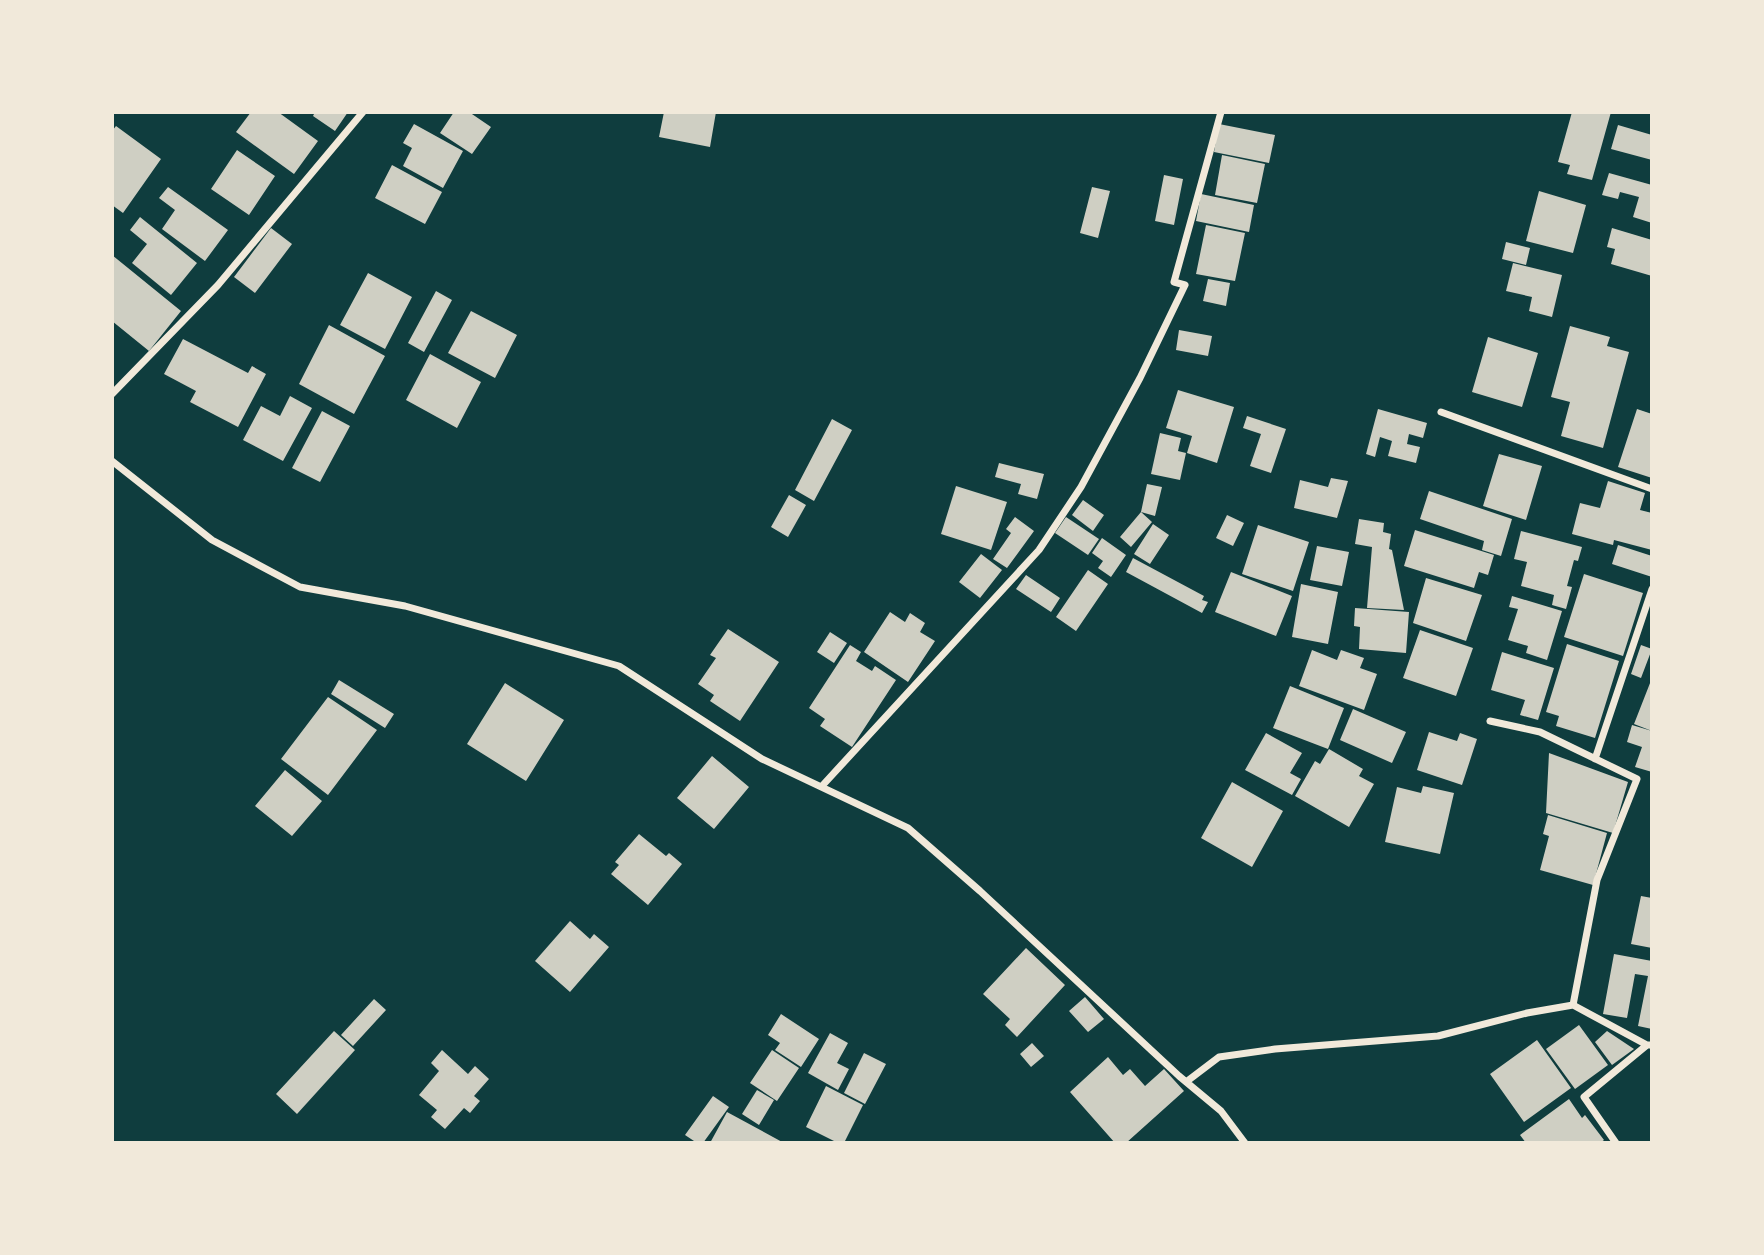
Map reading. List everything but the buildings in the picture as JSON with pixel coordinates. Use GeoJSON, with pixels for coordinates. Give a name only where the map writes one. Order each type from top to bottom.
{"type":"FeatureCollection","features":[{"type":"Feature","properties":{"kind":"street"},"geometry":{"type":"LineString","coordinates":[[112,394],[218,285],[363,112]]}},
{"type":"Feature","properties":{"kind":"street"},"geometry":{"type":"LineString","coordinates":[[822,786],[1039,550],[1081,487],[1140,378],[1185,285],[1174,282],[1221,112]]}},
{"type":"Feature","properties":{"kind":"street"},"geometry":{"type":"LineString","coordinates":[[1441,412],[1652,489]]}},
{"type":"Feature","properties":{"kind":"street"},"geometry":{"type":"LineString","coordinates":[[112,461],[212,540],[300,587],[405,606],[619,666],[762,759],[908,828],[1221,1111],[1245,1143]]}},
{"type":"Feature","properties":{"kind":"street"},"geometry":{"type":"LineString","coordinates":[[1595,759],[1652,589]]}},
{"type":"Feature","properties":{"kind":"street"},"geometry":{"type":"LineString","coordinates":[[1490,721],[1540,732],[1637,779],[1597,880],[1573,1005]]}},
{"type":"Feature","properties":{"kind":"street"},"geometry":{"type":"LineString","coordinates":[[1186,1082],[1219,1057],[1275,1049],[1438,1036],[1527,1013],[1573,1005],[1649,1045],[1584,1097],[1616,1143]]}}]}
